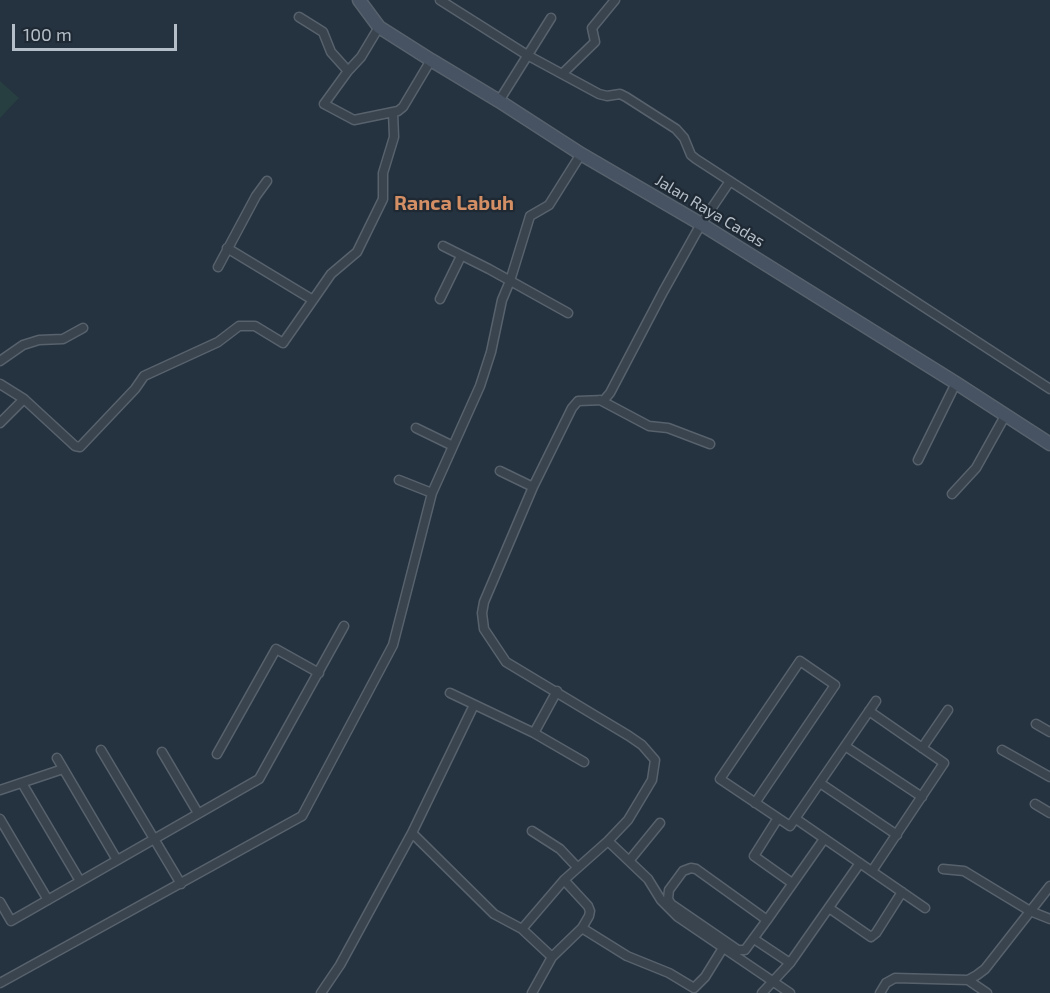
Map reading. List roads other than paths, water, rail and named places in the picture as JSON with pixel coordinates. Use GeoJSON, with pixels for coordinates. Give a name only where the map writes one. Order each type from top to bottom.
{"type":"FeatureCollection","features":[{"type":"Feature","properties":{"kind":"street","name":"Jalan Raya Cadas"},"geometry":{"type":"LineString","coordinates":[[359,0],[379,27],[581,154],[701,224],[1050,444]]}},
{"type":"Feature","properties":{"kind":"street"},"geometry":{"type":"LineString","coordinates":[[440,0],[527,55],[599,94],[607,96],[620,94],[626,97],[676,129],[684,138],[691,155],[1050,389]]}},
{"type":"Feature","properties":{"kind":"street"},"geometry":{"type":"LineString","coordinates":[[562,74],[596,42],[592,28],[615,0]]}},
{"type":"Feature","properties":{"kind":"street"},"geometry":{"type":"LineString","coordinates":[[299,17],[323,32],[331,52],[348,70]]}},
{"type":"Feature","properties":{"kind":"street"},"geometry":{"type":"LineString","coordinates":[[499,101],[551,18]]}},
{"type":"Feature","properties":{"kind":"street"},"geometry":{"type":"LineString","coordinates":[[379,27],[361,57],[348,70],[324,104],[354,120],[393,112],[403,107],[431,60]]}},
{"type":"Feature","properties":{"kind":"street"},"geometry":{"type":"LineString","coordinates":[[0,384],[24,399],[75,446],[82,447],[144,376],[218,342],[239,326],[255,326],[283,343],[331,274],[357,252],[382,199],[383,173],[394,137],[393,112]]}},
{"type":"Feature","properties":{"kind":"street"},"geometry":{"type":"LineString","coordinates":[[0,983],[302,816],[393,645],[432,493],[480,386],[491,352],[502,300],[530,216],[549,205],[581,154]]}},
{"type":"Feature","properties":{"kind":"street"},"geometry":{"type":"LineString","coordinates":[[218,267],[256,196],[267,181]]}},
{"type":"Feature","properties":{"kind":"street"},"geometry":{"type":"LineString","coordinates":[[522,929],[564,880],[608,841],[637,807],[652,780],[655,760],[642,745],[557,691],[506,662],[487,635],[482,622],[484,602],[533,487],[575,404],[582,400],[607,398],[646,322],[701,224],[730,181]]}},
{"type":"Feature","properties":{"kind":"street"},"geometry":{"type":"LineString","coordinates":[[443,246],[568,313]]}},
{"type":"Feature","properties":{"kind":"street"},"geometry":{"type":"LineString","coordinates":[[227,248],[313,300]]}},
{"type":"Feature","properties":{"kind":"street"},"geometry":{"type":"LineString","coordinates":[[440,299],[461,256]]}},
{"type":"Feature","properties":{"kind":"street"},"geometry":{"type":"LineString","coordinates":[[0,361],[23,345],[39,340],[63,339],[82,328]]}},
{"type":"Feature","properties":{"kind":"street"},"geometry":{"type":"LineString","coordinates":[[918,460],[956,383]]}},
{"type":"Feature","properties":{"kind":"street"},"geometry":{"type":"LineString","coordinates":[[0,423],[24,399]]}},
{"type":"Feature","properties":{"kind":"street"},"geometry":{"type":"LineString","coordinates":[[600,400],[649,426],[668,428],[710,444]]}},
{"type":"Feature","properties":{"kind":"street"},"geometry":{"type":"LineString","coordinates":[[952,494],[976,468],[1005,416]]}},
{"type":"Feature","properties":{"kind":"street"},"geometry":{"type":"LineString","coordinates":[[416,428],[453,446]]}},
{"type":"Feature","properties":{"kind":"street"},"geometry":{"type":"LineString","coordinates":[[500,471],[533,487]]}},
{"type":"Feature","properties":{"kind":"street"},"geometry":{"type":"LineString","coordinates":[[399,480],[432,493]]}},
{"type":"Feature","properties":{"kind":"street"},"geometry":{"type":"LineString","coordinates":[[0,902],[11,921],[259,779],[344,626]]}},
{"type":"Feature","properties":{"kind":"street"},"geometry":{"type":"LineString","coordinates":[[217,754],[276,649],[319,673]]}},
{"type":"Feature","properties":{"kind":"street"},"geometry":{"type":"LineString","coordinates":[[755,803],[835,685],[800,661],[720,778],[755,803],[790,826],[876,701]]}},
{"type":"Feature","properties":{"kind":"street"},"geometry":{"type":"LineString","coordinates":[[534,734],[557,691]]}},
{"type":"Feature","properties":{"kind":"street"},"geometry":{"type":"LineString","coordinates":[[450,693],[534,734],[584,762]]}},
{"type":"Feature","properties":{"kind":"street"},"geometry":{"type":"LineString","coordinates":[[321,993],[340,965],[412,833],[474,705]]}},
{"type":"Feature","properties":{"kind":"street"},"geometry":{"type":"LineString","coordinates":[[869,711],[944,763],[872,871]]}},
{"type":"Feature","properties":{"kind":"street"},"geometry":{"type":"LineString","coordinates":[[922,748],[948,711]]}},
{"type":"Feature","properties":{"kind":"street"},"geometry":{"type":"LineString","coordinates":[[1036,724],[1050,732]]}},
{"type":"Feature","properties":{"kind":"street"},"geometry":{"type":"LineString","coordinates":[[845,746],[922,797]]}},
{"type":"Feature","properties":{"kind":"street"},"geometry":{"type":"LineString","coordinates":[[101,750],[181,884]]}},
{"type":"Feature","properties":{"kind":"street"},"geometry":{"type":"LineString","coordinates":[[1002,750],[1050,777]]}},
{"type":"Feature","properties":{"kind":"street"},"geometry":{"type":"LineString","coordinates":[[162,752],[198,813]]}},
{"type":"Feature","properties":{"kind":"street"},"geometry":{"type":"LineString","coordinates":[[57,758],[117,860]]}},
{"type":"Feature","properties":{"kind":"street"},"geometry":{"type":"LineString","coordinates":[[0,790],[63,770]]}},
{"type":"Feature","properties":{"kind":"street"},"geometry":{"type":"LineString","coordinates":[[22,783],[80,881]]}},
{"type":"Feature","properties":{"kind":"street"},"geometry":{"type":"LineString","coordinates":[[820,783],[897,835]]}},
{"type":"Feature","properties":{"kind":"street"},"geometry":{"type":"LineString","coordinates":[[1035,804],[1050,813]]}},
{"type":"Feature","properties":{"kind":"street"},"geometry":{"type":"LineString","coordinates":[[778,818],[754,856],[792,883]]}},
{"type":"Feature","properties":{"kind":"street"},"geometry":{"type":"LineString","coordinates":[[0,819],[48,900]]}},
{"type":"Feature","properties":{"kind":"street"},"geometry":{"type":"LineString","coordinates":[[796,819],[925,908]]}},
{"type":"Feature","properties":{"kind":"street"},"geometry":{"type":"LineString","coordinates":[[629,861],[660,823]]}},
{"type":"Feature","properties":{"kind":"street"},"geometry":{"type":"LineString","coordinates":[[532,831],[560,849],[577,867]]}},
{"type":"Feature","properties":{"kind":"street"},"geometry":{"type":"LineString","coordinates":[[412,833],[494,914],[522,929],[552,957]]}},
{"type":"Feature","properties":{"kind":"street"},"geometry":{"type":"LineString","coordinates":[[766,920],[696,869],[683,871],[669,890],[668,899],[671,904],[738,950],[745,950],[824,839]]}},
{"type":"Feature","properties":{"kind":"street"},"geometry":{"type":"LineString","coordinates":[[608,841],[648,879],[667,908],[790,993]]}},
{"type":"Feature","properties":{"kind":"street"},"geometry":{"type":"LineString","coordinates":[[762,993],[790,963],[860,863]]}},
{"type":"Feature","properties":{"kind":"street"},"geometry":{"type":"LineString","coordinates":[[943,868],[964,871],[1030,911],[1050,919]]}},
{"type":"Feature","properties":{"kind":"street"},"geometry":{"type":"LineString","coordinates":[[532,993],[552,957],[582,928],[590,911],[581,897],[564,880]]}},
{"type":"Feature","properties":{"kind":"street"},"geometry":{"type":"LineString","coordinates":[[968,980],[985,969],[1050,886]]}},
{"type":"Feature","properties":{"kind":"street"},"geometry":{"type":"LineString","coordinates":[[829,908],[870,937],[876,933],[902,892]]}},
{"type":"Feature","properties":{"kind":"street"},"geometry":{"type":"LineString","coordinates":[[582,928],[627,956],[669,974],[692,990],[705,977],[723,948]]}},
{"type":"Feature","properties":{"kind":"street"},"geometry":{"type":"LineString","coordinates":[[754,939],[790,963]]}},
{"type":"Feature","properties":{"kind":"street"},"geometry":{"type":"LineString","coordinates":[[880,993],[886,983],[895,978],[968,980],[987,993]]}},
{"type":"Feature","properties":{"kind":"district","name":"Ranca Labuh"},"geometry":{"type":"Point","coordinates":[454,203]}}]}
